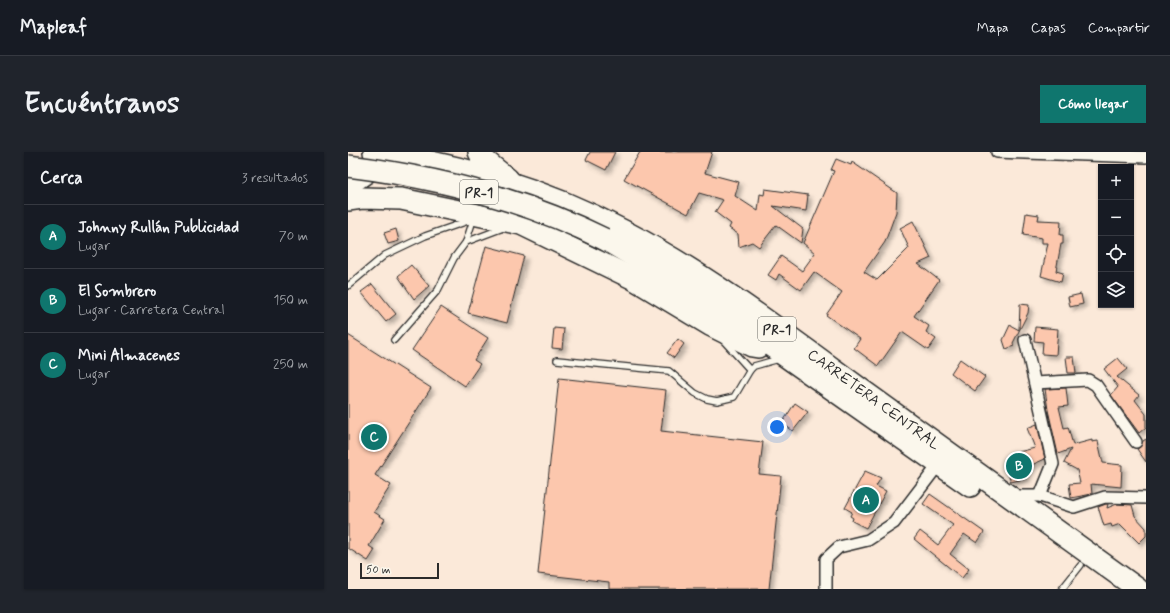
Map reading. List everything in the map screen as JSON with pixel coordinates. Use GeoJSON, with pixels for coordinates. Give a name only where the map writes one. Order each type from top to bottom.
{"type":"FeatureCollection","features":[{"type":"Feature","properties":{"kind":"highway","name":"CARRETERA CENTRAL"},"geometry":{"type":"LineString","coordinates":[[374,152],[399,153],[513,183],[596,217],[667,255],[703,277],[804,348],[1007,496],[1138,589]]}},
{"type":"Feature","properties":{"kind":"highway"},"geometry":{"type":"LineString","coordinates":[[479,152],[482,158],[513,183]]}},
{"type":"Feature","properties":{"kind":"highway"},"geometry":{"type":"LineString","coordinates":[[399,153],[398,178],[402,190],[411,200]]}},
{"type":"Feature","properties":{"kind":"highway","name":"CARRETERA CENTRAL"},"geometry":{"type":"LineString","coordinates":[[348,166],[411,176],[481,192],[531,207],[568,221],[604,239],[694,292],[783,353],[1116,589]]}},
{"type":"Feature","properties":{"kind":"highway"},"geometry":{"type":"LineString","coordinates":[[348,200],[362,198],[411,200],[521,224],[632,278],[710,325],[752,346],[783,353]]}},
{"type":"Feature","properties":{"kind":"street"},"geometry":{"type":"LineString","coordinates":[[997,152],[1146,157]]}},
{"type":"Feature","properties":{"kind":"street"},"geometry":{"type":"LineString","coordinates":[[348,188],[399,153]]}},
{"type":"Feature","properties":{"kind":"street"},"geometry":{"type":"LineString","coordinates":[[1025,340],[1053,464],[1040,496]]}},
{"type":"Feature","properties":{"kind":"street"},"geometry":{"type":"LineString","coordinates":[[1035,383],[1088,380],[1096,385],[1136,442]]}},
{"type":"Feature","properties":{"kind":"street"},"geometry":{"type":"LineString","coordinates":[[826,589],[826,559],[839,547],[868,540],[894,523],[939,464]]}},
{"type":"Feature","properties":{"kind":"street"},"geometry":{"type":"LineString","coordinates":[[1007,496],[1040,496],[1074,507],[1105,497],[1146,498]]}},
{"type":"Feature","properties":{"kind":"lane"},"geometry":{"type":"LineString","coordinates":[[394,340],[438,290],[454,258],[466,242],[475,213]]}},
{"type":"Feature","properties":{"kind":"lane"},"geometry":{"type":"LineString","coordinates":[[348,286],[385,255],[425,236],[468,220],[475,213]]}},
{"type":"Feature","properties":{"kind":"lane"},"geometry":{"type":"LineString","coordinates":[[466,242],[492,231],[521,224]]}},
{"type":"Feature","properties":{"kind":"lane"},"geometry":{"type":"LineString","coordinates":[[710,325],[733,353],[750,370]]}},
{"type":"Feature","properties":{"kind":"lane"},"geometry":{"type":"LineString","coordinates":[[557,360],[669,370],[694,393],[717,401],[734,397],[754,366],[783,353]]}},
{"type":"Feature","properties":{"kind":"lane"},"geometry":{"type":"LineString","coordinates":[[1062,589],[1081,565]]}},
{"type":"Feature","properties":{"kind":"building"},"geometry":{"type":"Polygon","coordinates":[[[590,152],[615,152],[606,170],[586,160],[590,152]]]}},
{"type":"Feature","properties":{"kind":"building"},"geometry":{"type":"Polygon","coordinates":[[[640,152],[712,152],[705,173],[739,182],[735,196],[758,211],[760,194],[764,195],[765,189],[808,195],[806,211],[773,206],[803,229],[801,243],[776,225],[759,247],[752,242],[739,247],[738,234],[729,228],[731,224],[715,212],[723,200],[699,193],[688,214],[624,179],[640,152]]]}},
{"type":"Feature","properties":{"kind":"building"},"geometry":{"type":"Polygon","coordinates":[[[836,159],[851,165],[852,162],[897,193],[896,212],[885,242],[864,272],[877,280],[909,248],[900,228],[913,221],[931,258],[918,264],[939,280],[914,316],[929,326],[926,332],[936,339],[928,350],[902,332],[878,366],[854,348],[860,339],[826,315],[842,292],[814,272],[801,290],[779,274],[776,280],[768,275],[781,256],[802,271],[815,253],[803,243],[834,171],[831,170],[836,159]]]}},
{"type":"Feature","properties":{"kind":"building"},"geometry":{"type":"Polygon","coordinates":[[[1026,213],[1039,215],[1038,220],[1061,221],[1060,235],[1063,235],[1063,244],[1061,244],[1056,271],[1063,273],[1061,282],[1041,276],[1048,243],[1042,243],[1042,238],[1023,235],[1026,213]]]}},
{"type":"Feature","properties":{"kind":"building"},"geometry":{"type":"Polygon","coordinates":[[[396,229],[399,241],[388,244],[384,233],[396,229]]]}},
{"type":"Feature","properties":{"kind":"building"},"geometry":{"type":"Polygon","coordinates":[[[486,246],[524,256],[507,323],[468,313],[486,246]]]}},
{"type":"Feature","properties":{"kind":"building"},"geometry":{"type":"Polygon","coordinates":[[[411,265],[429,286],[414,299],[398,276],[411,265]]]}},
{"type":"Feature","properties":{"kind":"building"},"geometry":{"type":"Polygon","coordinates":[[[372,284],[396,314],[386,322],[361,292],[372,284]]]}},
{"type":"Feature","properties":{"kind":"building"},"geometry":{"type":"Polygon","coordinates":[[[1081,294],[1083,304],[1070,307],[1068,297],[1081,294]]]}},
{"type":"Feature","properties":{"kind":"building"},"geometry":{"type":"Polygon","coordinates":[[[1020,304],[1029,305],[1028,313],[1013,343],[1014,346],[1006,349],[1003,340],[1010,325],[1019,330],[1020,304]]]}},
{"type":"Feature","properties":{"kind":"building"},"geometry":{"type":"Polygon","coordinates":[[[441,307],[488,338],[474,360],[480,364],[465,386],[412,350],[441,307]]]}},
{"type":"Feature","properties":{"kind":"building"},"geometry":{"type":"Polygon","coordinates":[[[1035,327],[1058,329],[1056,355],[1042,354],[1043,342],[1034,341],[1035,327]]]}},
{"type":"Feature","properties":{"kind":"building"},"geometry":{"type":"Polygon","coordinates":[[[554,328],[564,329],[562,349],[552,348],[554,328]]]}},
{"type":"Feature","properties":{"kind":"building"},"geometry":{"type":"Polygon","coordinates":[[[348,335],[431,388],[375,475],[391,485],[374,512],[385,519],[369,546],[375,550],[368,561],[348,548],[348,335]]]}},
{"type":"Feature","properties":{"kind":"building"},"geometry":{"type":"Polygon","coordinates":[[[678,339],[684,344],[674,358],[667,353],[678,339]]]}},
{"type":"Feature","properties":{"kind":"building"},"geometry":{"type":"Polygon","coordinates":[[[1066,357],[1074,357],[1076,373],[1068,373],[1066,357]]]}},
{"type":"Feature","properties":{"kind":"building"},"geometry":{"type":"Polygon","coordinates":[[[1118,358],[1127,369],[1117,377],[1139,395],[1135,400],[1146,414],[1146,427],[1139,433],[1111,395],[1118,387],[1104,369],[1118,358]]]}},
{"type":"Feature","properties":{"kind":"building"},"geometry":{"type":"Polygon","coordinates":[[[960,359],[985,377],[975,391],[951,373],[960,359]]]}},
{"type":"Feature","properties":{"kind":"building"},"geometry":{"type":"Polygon","coordinates":[[[559,378],[666,390],[661,431],[763,442],[759,474],[781,476],[769,589],[609,589],[609,582],[538,574],[559,378]]]}},
{"type":"Feature","properties":{"kind":"building"},"geometry":{"type":"Polygon","coordinates":[[[1066,388],[1068,406],[1059,407],[1064,428],[1068,427],[1073,445],[1092,440],[1092,442],[1098,441],[1103,463],[1122,465],[1121,487],[1091,484],[1092,494],[1071,498],[1069,484],[1080,483],[1077,470],[1064,463],[1071,449],[1058,454],[1045,389],[1066,388]]]}},
{"type":"Feature","properties":{"kind":"building"},"geometry":{"type":"Polygon","coordinates":[[[795,403],[808,412],[793,431],[782,423],[795,403]]]}},
{"type":"Feature","properties":{"kind":"building"},"geometry":{"type":"Polygon","coordinates":[[[1037,424],[1045,459],[1027,467],[1027,470],[1024,470],[1027,478],[1011,482],[1007,469],[1010,468],[1010,454],[1035,448],[1027,428],[1037,424]]]}},
{"type":"Feature","properties":{"kind":"building"},"geometry":{"type":"Polygon","coordinates":[[[1146,439],[1146,462],[1137,449],[1146,439]]]}},
{"type":"Feature","properties":{"kind":"building"},"geometry":{"type":"Polygon","coordinates":[[[865,471],[881,478],[876,486],[886,491],[866,528],[852,521],[853,518],[850,516],[852,512],[845,508],[865,471]]]}},
{"type":"Feature","properties":{"kind":"building"},"geometry":{"type":"Polygon","coordinates":[[[930,494],[984,532],[977,543],[964,534],[950,554],[969,569],[962,578],[914,539],[920,531],[938,545],[953,525],[923,504],[930,494]]]}},
{"type":"Feature","properties":{"kind":"building"},"geometry":{"type":"Polygon","coordinates":[[[1108,504],[1107,508],[1117,504],[1132,505],[1135,516],[1146,528],[1146,536],[1139,543],[1120,524],[1112,527],[1111,524],[1104,526],[1098,507],[1108,504]]]}},
{"type":"Feature","properties":{"kind":"place","name":"Mini Almacenes"},"geometry":{"type":"Point","coordinates":[374,437]}},
{"type":"Feature","properties":{"kind":"place","name":"El Sombrero"},"geometry":{"type":"Point","coordinates":[1019,466]}},
{"type":"Feature","properties":{"kind":"place","name":"Johnny Rullán Publicidad"},"geometry":{"type":"Point","coordinates":[866,500]}}]}
